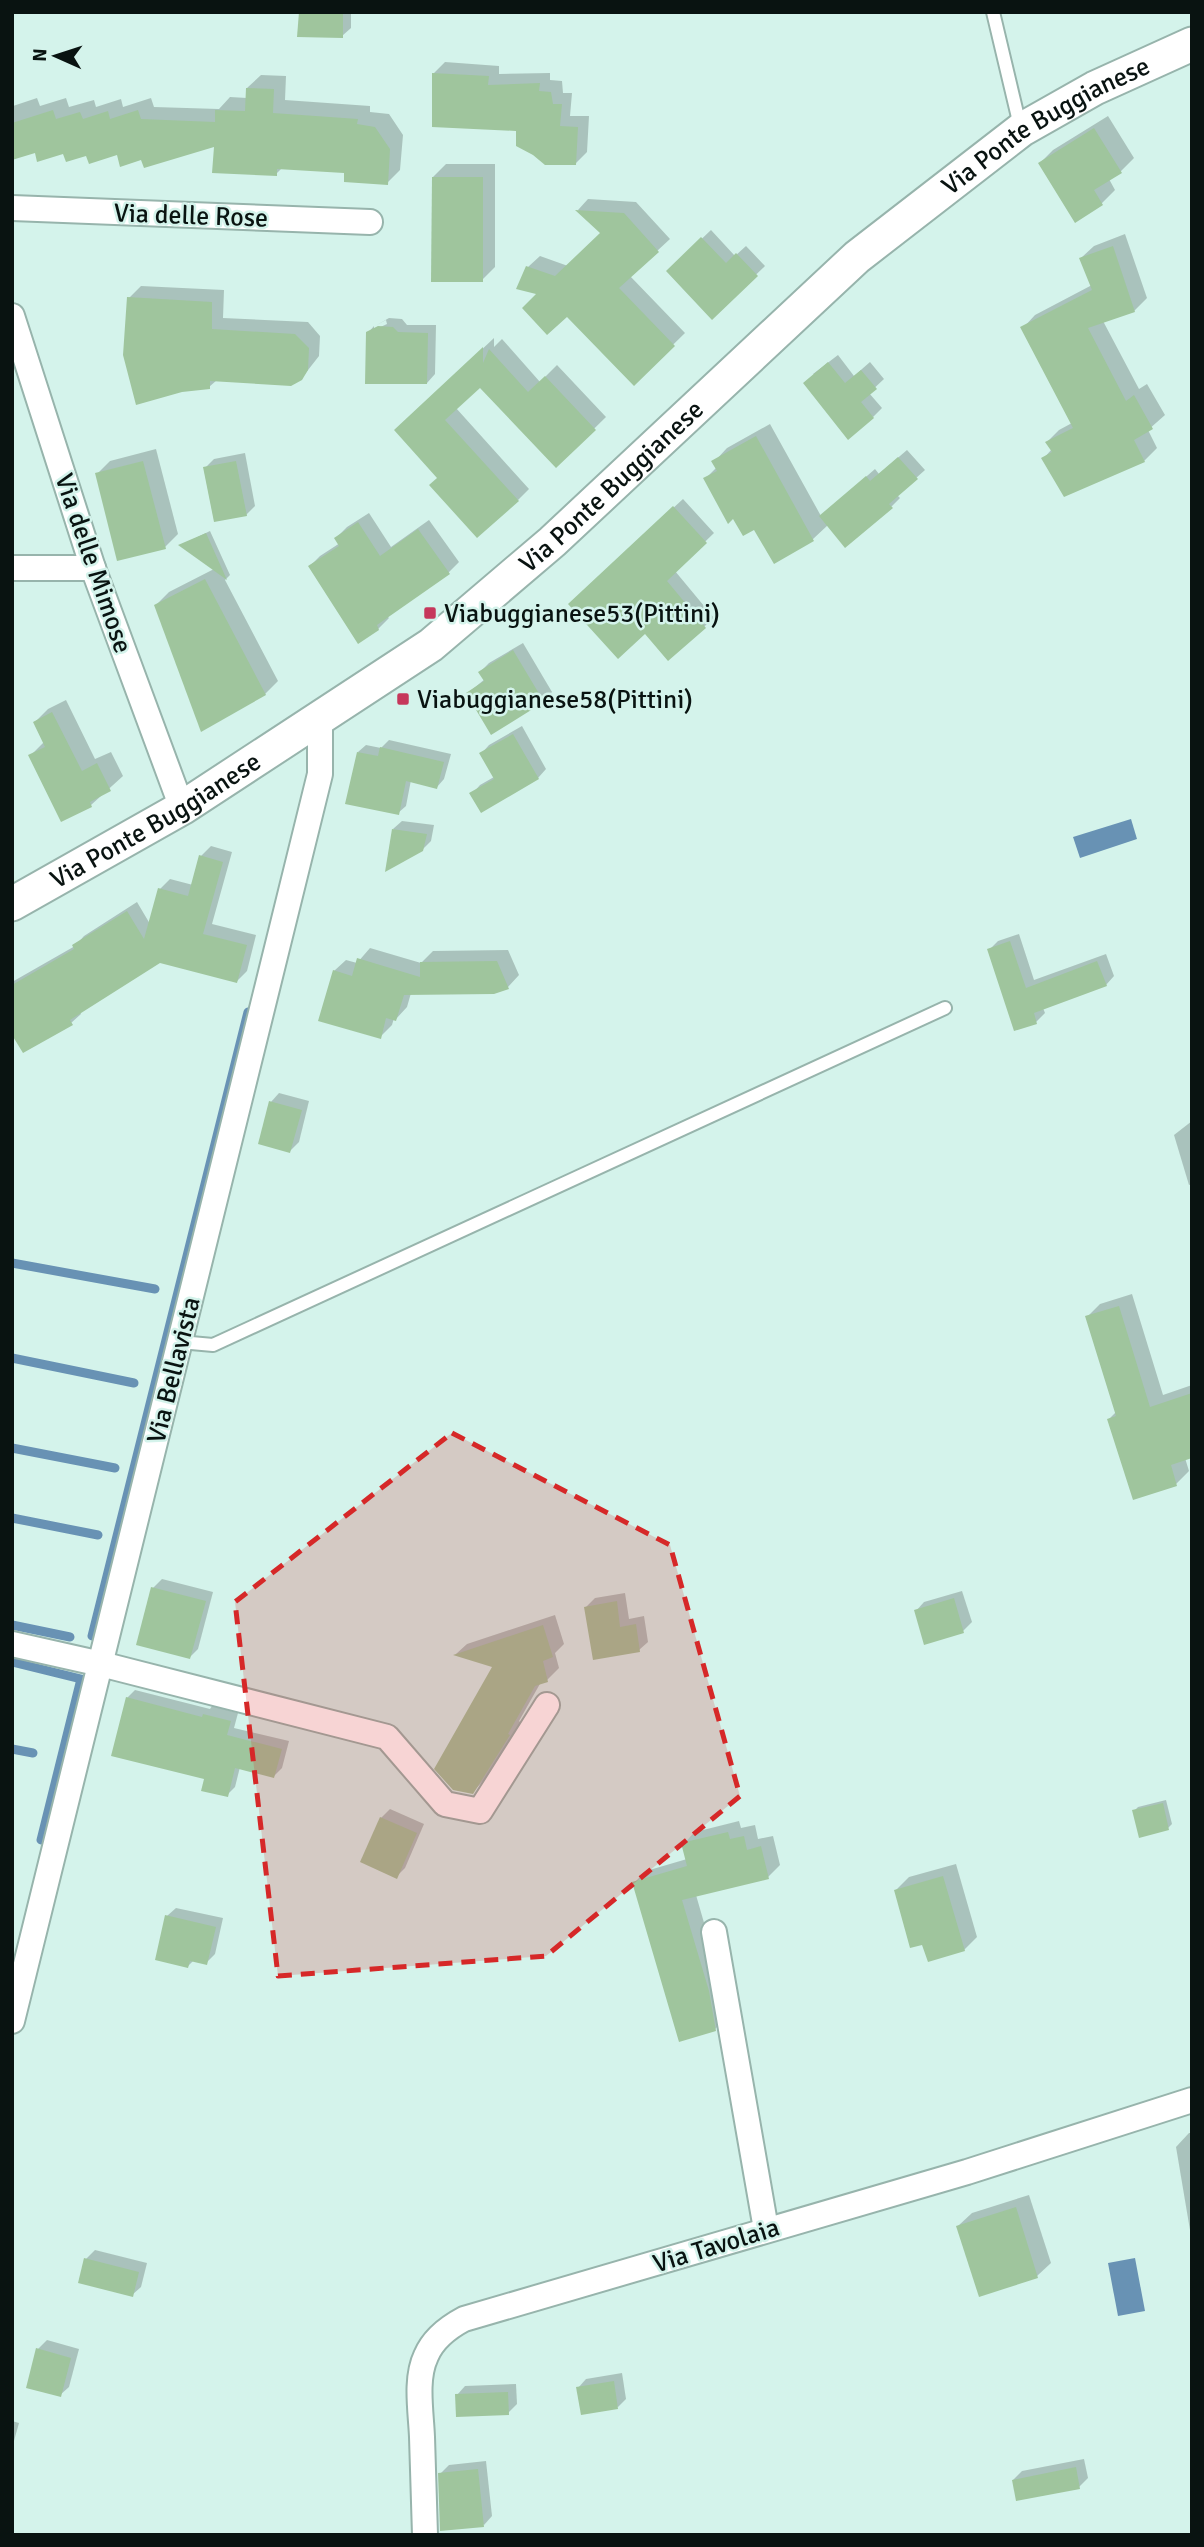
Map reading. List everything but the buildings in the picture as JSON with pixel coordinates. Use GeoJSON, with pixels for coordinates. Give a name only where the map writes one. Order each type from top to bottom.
{"type":"FeatureCollection","features":[{"type":"Feature","properties":{"kind":"main road","name":"Via Ponte Buggianese"},"geometry":{"type":"LineString","coordinates":[[12,904],[181,808],[431,645],[552,542],[857,257],[1021,130],[1094,88],[1192,44]]}},
{"type":"Feature","properties":{"kind":"street","name":"Via delle Rose"},"geometry":{"type":"LineString","coordinates":[[12,208],[370,222]]}},
{"type":"Feature","properties":{"kind":"street","name":"Via delle Mimose"},"geometry":{"type":"LineString","coordinates":[[12,316],[93,568],[181,808]]}},
{"type":"Feature","properties":{"kind":"street"},"geometry":{"type":"LineString","coordinates":[[12,568],[93,568]]}},
{"type":"Feature","properties":{"kind":"street","name":"Via Bellavista"},"geometry":{"type":"LineString","coordinates":[[12,2021],[320,774],[320,717]]}},
{"type":"Feature","properties":{"kind":"street"},"geometry":{"type":"LineString","coordinates":[[12,1644],[387,1737],[445,1804],[480,1811],[547,1705]]}},
{"type":"Feature","properties":{"kind":"street"},"geometry":{"type":"LineString","coordinates":[[714,1932],[766,2229]]}},
{"type":"Feature","properties":{"kind":"street","name":"Via Tavolaia"},"geometry":{"type":"LineString","coordinates":[[425,2535],[420,2396],[426,2355],[443,2333],[464,2319],[967,2172],[1192,2099]]}},
{"type":"Feature","properties":{"kind":"lane"},"geometry":{"type":"LineString","coordinates":[[993,12],[1021,130]]}},
{"type":"Feature","properties":{"kind":"lane"},"geometry":{"type":"LineString","coordinates":[[180,1342],[213,1345],[945,1008]]}},
{"type":"Feature","properties":{"kind":"highlighted area"},"geometry":{"type":"Polygon","coordinates":[[[452,1433],[670,1545],[740,1796],[546,1956],[278,1976],[235,1602],[452,1433]]]}},
{"type":"Feature","properties":{"kind":"water"},"geometry":{"type":"Polygon","coordinates":[[[1131,819],[1137,839],[1080,858],[1073,837],[1131,819]]]}},
{"type":"Feature","properties":{"kind":"water"},"geometry":{"type":"Polygon","coordinates":[[[1135,2258],[1145,2311],[1118,2316],[1108,2263],[1135,2258]]]}},
{"type":"Feature","properties":{"kind":"waterway"},"geometry":{"type":"LineString","coordinates":[[92,1636],[248,1012]]}},
{"type":"Feature","properties":{"kind":"waterway"},"geometry":{"type":"LineString","coordinates":[[12,1263],[155,1289]]}},
{"type":"Feature","properties":{"kind":"waterway"},"geometry":{"type":"LineString","coordinates":[[12,1358],[134,1383]]}},
{"type":"Feature","properties":{"kind":"waterway"},"geometry":{"type":"LineString","coordinates":[[12,1448],[115,1468]]}},
{"type":"Feature","properties":{"kind":"waterway"},"geometry":{"type":"LineString","coordinates":[[12,1518],[98,1535]]}},
{"type":"Feature","properties":{"kind":"waterway"},"geometry":{"type":"LineString","coordinates":[[12,1625],[70,1637]]}},
{"type":"Feature","properties":{"kind":"waterway"},"geometry":{"type":"LineString","coordinates":[[12,1662],[81,1679],[41,1840]]}},
{"type":"Feature","properties":{"kind":"waterway"},"geometry":{"type":"LineString","coordinates":[[12,1749],[33,1753]]}},
{"type":"Feature","properties":{"kind":"place","name":"Viabuggianese53(Pittini)"},"geometry":{"type":"Point","coordinates":[430,613]}},
{"type":"Feature","properties":{"kind":"place","name":"Viabuggianese58(Pittini)"},"geometry":{"type":"Point","coordinates":[403,699]}}]}
